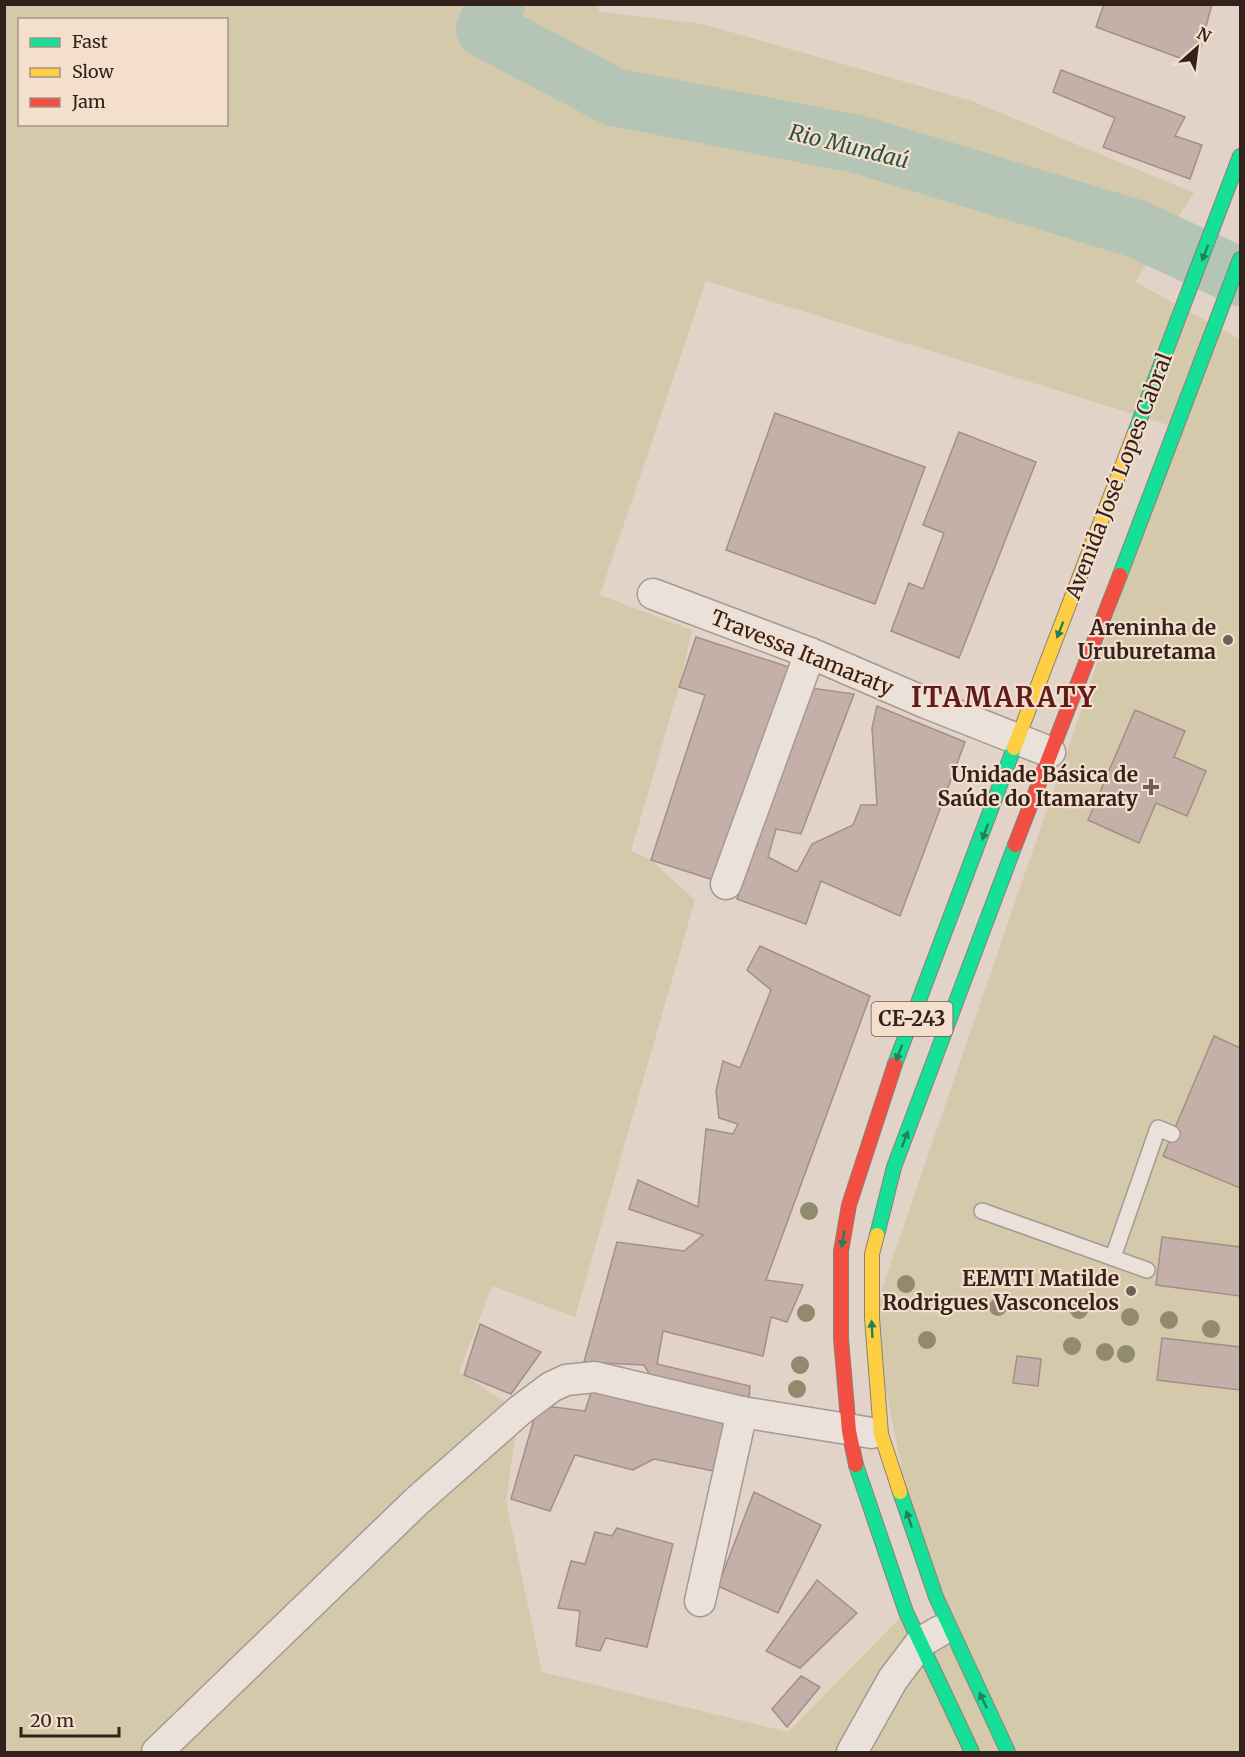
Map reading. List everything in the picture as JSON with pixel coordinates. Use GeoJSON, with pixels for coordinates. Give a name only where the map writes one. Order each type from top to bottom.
{"type":"FeatureCollection","features":[{"type":"Feature","properties":{"kind":"main road","name":"Avenida José Lopes Cabral"},"geometry":{"type":"LineString","coordinates":[[1008,1752],[936,1597],[881,1434],[873,1338],[872,1254],[894,1167],[1018,738],[1187,301],[1240,156]]}},
{"type":"Feature","properties":{"kind":"main road","name":"Avenida José Lopes Cabral"},"geometry":{"type":"LineString","coordinates":[[972,1752],[906,1612],[869,1509],[849,1431],[839,1292],[841,1251],[849,1205],[890,1076],[953,962],[1050,752],[1156,483],[1240,259]]}},
{"type":"Feature","properties":{"kind":"street","name":"Travessa Itamaraty"},"geometry":{"type":"LineString","coordinates":[[653,594],[810,653],[926,703],[1050,752]]}},
{"type":"Feature","properties":{"kind":"street"},"geometry":{"type":"LineString","coordinates":[[726,884],[810,653]]}},
{"type":"Feature","properties":{"kind":"street"},"geometry":{"type":"LineString","coordinates":[[157,1752],[417,1501],[519,1411],[551,1387],[566,1380],[594,1377],[742,1412],[849,1431],[881,1434]]}},
{"type":"Feature","properties":{"kind":"street"},"geometry":{"type":"LineString","coordinates":[[700,1601],[742,1412]]}},
{"type":"Feature","properties":{"kind":"street"},"geometry":{"type":"LineString","coordinates":[[852,1752],[893,1679],[921,1642],[949,1626]]}},
{"type":"Feature","properties":{"kind":"lane"},"geometry":{"type":"LineString","coordinates":[[1113,1257],[1158,1128],[1172,1134]]}},
{"type":"Feature","properties":{"kind":"lane"},"geometry":{"type":"LineString","coordinates":[[982,1211],[1147,1270]]}},
{"type":"Feature","properties":{"kind":"shaded area"},"geometry":{"type":"Polygon","coordinates":[[[5,5],[597,5],[600,12],[703,24],[972,101],[1194,193],[1135,282],[1240,339],[1240,1752],[5,1752],[5,5]],[[706,281],[600,595],[692,630],[679,687],[631,851],[651,860],[695,900],[575,1317],[492,1286],[459,1372],[519,1411],[506,1501],[542,1672],[788,1732],[906,1612],[962,1658],[915,1537],[872,1318],[1178,428],[706,281]]]}},
{"type":"Feature","properties":{"kind":"building"},"geometry":{"type":"Polygon","coordinates":[[[1104,4],[1212,4],[1196,64],[1096,27],[1104,4]]]}},
{"type":"Feature","properties":{"kind":"building"},"geometry":{"type":"Polygon","coordinates":[[[1061,70],[1185,117],[1175,136],[1202,145],[1190,179],[1103,147],[1115,118],[1053,92],[1061,70]]]}},
{"type":"Feature","properties":{"kind":"building"},"geometry":{"type":"Polygon","coordinates":[[[775,413],[925,467],[875,604],[726,550],[775,413]]]}},
{"type":"Feature","properties":{"kind":"building"},"geometry":{"type":"Polygon","coordinates":[[[959,432],[1036,462],[959,658],[891,631],[909,583],[923,589],[944,533],[923,525],[959,432]]]}},
{"type":"Feature","properties":{"kind":"building"},"geometry":{"type":"Polygon","coordinates":[[[696,637],[795,669],[726,884],[651,860],[705,695],[679,687],[696,637]]]}},
{"type":"Feature","properties":{"kind":"building"},"geometry":{"type":"Polygon","coordinates":[[[811,688],[854,694],[801,834],[776,829],[768,857],[797,872],[812,844],[853,825],[861,805],[877,805],[872,728],[877,706],[965,742],[900,916],[821,881],[806,924],[737,899],[811,688]]]}},
{"type":"Feature","properties":{"kind":"building","name":"Unidade Básica de Saúde do Itamaraty"},"geometry":{"type":"Polygon","coordinates":[[[1135,710],[1185,731],[1174,757],[1206,771],[1187,816],[1156,803],[1139,843],[1088,820],[1135,710]]]}},
{"type":"Feature","properties":{"kind":"building"},"geometry":{"type":"Polygon","coordinates":[[[760,946],[870,996],[766,1280],[803,1285],[787,1322],[771,1317],[763,1356],[663,1331],[657,1364],[750,1386],[749,1399],[650,1375],[644,1365],[584,1362],[617,1242],[684,1251],[703,1235],[629,1209],[638,1180],[698,1207],[706,1129],[733,1134],[738,1124],[719,1118],[716,1091],[723,1061],[740,1068],[771,990],[747,970],[760,946]]]}},
{"type":"Feature","properties":{"kind":"building"},"geometry":{"type":"Polygon","coordinates":[[[1214,1036],[1240,1048],[1240,1188],[1163,1156],[1214,1036]]]}},
{"type":"Feature","properties":{"kind":"building"},"geometry":{"type":"Polygon","coordinates":[[[1162,1237],[1240,1247],[1240,1296],[1156,1285],[1162,1237]]]}},
{"type":"Feature","properties":{"kind":"building"},"geometry":{"type":"Polygon","coordinates":[[[480,1324],[541,1352],[511,1394],[464,1375],[480,1324]]]}},
{"type":"Feature","properties":{"kind":"building"},"geometry":{"type":"Polygon","coordinates":[[[1162,1338],[1240,1347],[1240,1390],[1157,1380],[1162,1338]]]}},
{"type":"Feature","properties":{"kind":"building"},"geometry":{"type":"Polygon","coordinates":[[[1017,1356],[1041,1359],[1038,1386],[1013,1383],[1017,1356]]]}},
{"type":"Feature","properties":{"kind":"building"},"geometry":{"type":"Polygon","coordinates":[[[593,1387],[725,1418],[714,1471],[654,1459],[633,1470],[575,1455],[550,1511],[511,1499],[538,1405],[585,1411],[593,1387]]]}},
{"type":"Feature","properties":{"kind":"building"},"geometry":{"type":"Polygon","coordinates":[[[754,1492],[821,1525],[778,1613],[718,1586],[754,1492]]]}},
{"type":"Feature","properties":{"kind":"building"},"geometry":{"type":"Polygon","coordinates":[[[617,1528],[673,1544],[647,1647],[606,1638],[600,1651],[576,1646],[580,1611],[558,1608],[571,1561],[585,1564],[595,1532],[612,1536],[617,1528]]]}},
{"type":"Feature","properties":{"kind":"building"},"geometry":{"type":"Polygon","coordinates":[[[817,1580],[857,1613],[800,1668],[766,1651],[817,1580]]]}},
{"type":"Feature","properties":{"kind":"building"},"geometry":{"type":"Polygon","coordinates":[[[801,1676],[820,1687],[787,1727],[772,1709],[801,1676]]]}},
{"type":"Feature","properties":{"kind":"waterway","name":"Rio Mundaú"},"geometry":{"type":"LineString","coordinates":[[496,4],[485,29],[614,97],[857,144],[1137,229],[1240,277]]}},
{"type":"Feature","properties":{"kind":"traffic: fast"},"geometry":{"type":"LineString","coordinates":[[1134,435],[1240,156]]}},
{"type":"Feature","properties":{"kind":"traffic: fast"},"geometry":{"type":"LineString","coordinates":[[1120,575],[1240,259]]}},
{"type":"Feature","properties":{"kind":"traffic: fast"},"geometry":{"type":"LineString","coordinates":[[895,1064],[1014,748]]}},
{"type":"Feature","properties":{"kind":"traffic: fast"},"geometry":{"type":"LineString","coordinates":[[877,1235],[894,1167],[1015,845]]}},
{"type":"Feature","properties":{"kind":"traffic: fast"},"geometry":{"type":"LineString","coordinates":[[856,1465],[906,1612],[972,1752]]}},
{"type":"Feature","properties":{"kind":"traffic: fast"},"geometry":{"type":"LineString","coordinates":[[900,1492],[936,1597],[1008,1752]]}},
{"type":"Feature","properties":{"kind":"traffic: slow"},"geometry":{"type":"LineString","coordinates":[[1014,748],[1134,435]]}},
{"type":"Feature","properties":{"kind":"traffic: slow"},"geometry":{"type":"LineString","coordinates":[[877,1235],[872,1254],[872,1318],[881,1434],[900,1492]]}},
{"type":"Feature","properties":{"kind":"traffic: jam"},"geometry":{"type":"LineString","coordinates":[[1015,845],[1120,575]]}},
{"type":"Feature","properties":{"kind":"traffic: jam"},"geometry":{"type":"LineString","coordinates":[[856,1465],[849,1431],[841,1339],[841,1251],[849,1205],[895,1064]]}},
{"type":"Feature","properties":{"kind":"place","name":"Areninha de Uruburetama"},"geometry":{"type":"Point","coordinates":[1228,640]}},
{"type":"Feature","properties":{"kind":"place","name":"Unidade Básica de Saúde do Itamaraty"},"geometry":{"type":"Point","coordinates":[1151,787]}},
{"type":"Feature","properties":{"kind":"place","name":"EEMTI Matilde Rodrigues Vasconcelos"},"geometry":{"type":"Point","coordinates":[1131,1291]}},
{"type":"Feature","properties":{"kind":"district","name":"ITAMARATY"},"geometry":{"type":"Point","coordinates":[1004,698]}}]}
